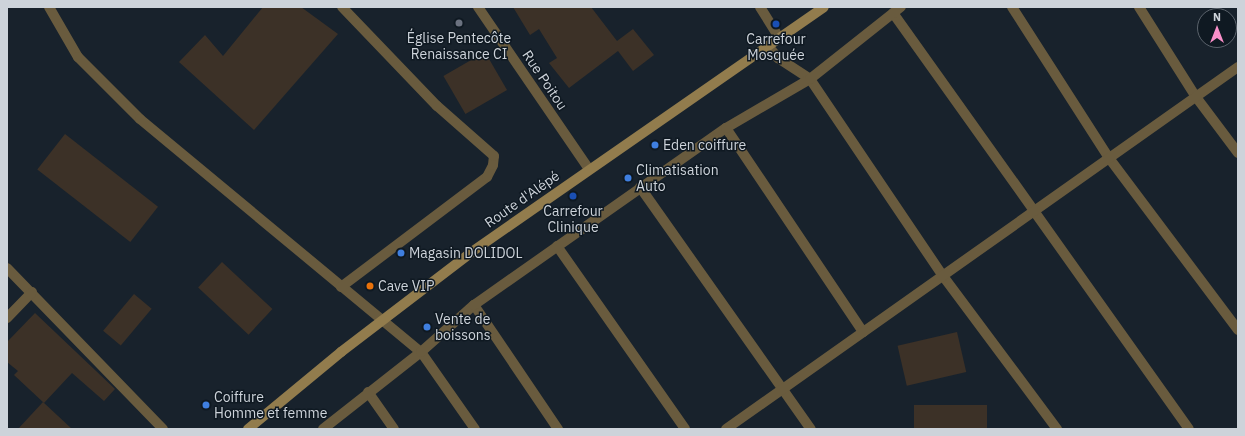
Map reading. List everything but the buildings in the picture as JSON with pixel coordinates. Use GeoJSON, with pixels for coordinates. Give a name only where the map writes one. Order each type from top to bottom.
{"type":"FeatureCollection","features":[{"type":"Feature","properties":{"kind":"main road","name":"Route d'Alépé"},"geometry":{"type":"LineString","coordinates":[[248,429],[381,321],[473,251],[824,7]]}},
{"type":"Feature","properties":{"kind":"street"},"geometry":{"type":"LineString","coordinates":[[49,7],[78,57],[140,119],[381,321],[421,352],[475,429]]}},
{"type":"Feature","properties":{"kind":"street"},"geometry":{"type":"LineString","coordinates":[[341,287],[487,177],[493,165],[494,156],[437,106],[342,7]]}},
{"type":"Feature","properties":{"kind":"street","name":"Rue Poitou"},"geometry":{"type":"LineString","coordinates":[[478,7],[589,169]]}},
{"type":"Feature","properties":{"kind":"street"},"geometry":{"type":"LineString","coordinates":[[760,7],[779,38]]}},
{"type":"Feature","properties":{"kind":"street"},"geometry":{"type":"LineString","coordinates":[[1012,7],[1109,158],[1238,330]]}},
{"type":"Feature","properties":{"kind":"street"},"geometry":{"type":"LineString","coordinates":[[1142,8],[1196,97],[1238,153]]}},
{"type":"Feature","properties":{"kind":"street"},"geometry":{"type":"LineString","coordinates":[[322,429],[421,352],[474,305],[726,128],[810,78],[897,10],[1034,211],[1189,429]]}},
{"type":"Feature","properties":{"kind":"street"},"geometry":{"type":"LineString","coordinates":[[768,46],[778,58],[810,78],[943,276],[1058,429]]}},
{"type":"Feature","properties":{"kind":"street"},"geometry":{"type":"LineString","coordinates":[[726,429],[1238,67]]}},
{"type":"Feature","properties":{"kind":"street"},"geometry":{"type":"LineString","coordinates":[[726,128],[863,332]]}},
{"type":"Feature","properties":{"kind":"street"},"geometry":{"type":"LineString","coordinates":[[640,187],[781,390],[811,429]]}},
{"type":"Feature","properties":{"kind":"street"},"geometry":{"type":"LineString","coordinates":[[557,246],[685,429]]}},
{"type":"Feature","properties":{"kind":"street"},"geometry":{"type":"LineString","coordinates":[[7,268],[32,292],[163,429]]}},
{"type":"Feature","properties":{"kind":"street"},"geometry":{"type":"LineString","coordinates":[[7,318],[32,292]]}},
{"type":"Feature","properties":{"kind":"street"},"geometry":{"type":"LineString","coordinates":[[474,305],[558,429]]}},
{"type":"Feature","properties":{"kind":"street"},"geometry":{"type":"LineString","coordinates":[[368,392],[394,429]]}},
{"type":"Feature","properties":{"kind":"place","name":"Église Pentecôte Renaissance CI"},"geometry":{"type":"Point","coordinates":[459,23]}},
{"type":"Feature","properties":{"kind":"place","name":"Carrefour Mosquée"},"geometry":{"type":"Point","coordinates":[776,24]}},
{"type":"Feature","properties":{"kind":"place","name":"Eden coiffure"},"geometry":{"type":"Point","coordinates":[655,145]}},
{"type":"Feature","properties":{"kind":"place","name":"Climatisation Auto"},"geometry":{"type":"Point","coordinates":[628,178]}},
{"type":"Feature","properties":{"kind":"place","name":"Carrefour Clinique"},"geometry":{"type":"Point","coordinates":[573,196]}},
{"type":"Feature","properties":{"kind":"place","name":"Magasin DOLIDOL"},"geometry":{"type":"Point","coordinates":[401,253]}},
{"type":"Feature","properties":{"kind":"place","name":"Cave VIP"},"geometry":{"type":"Point","coordinates":[370,286]}},
{"type":"Feature","properties":{"kind":"place","name":"Vente de boissons"},"geometry":{"type":"Point","coordinates":[427,327]}},
{"type":"Feature","properties":{"kind":"place","name":"Coiffure Homme et femme"},"geometry":{"type":"Point","coordinates":[206,405]}}]}
